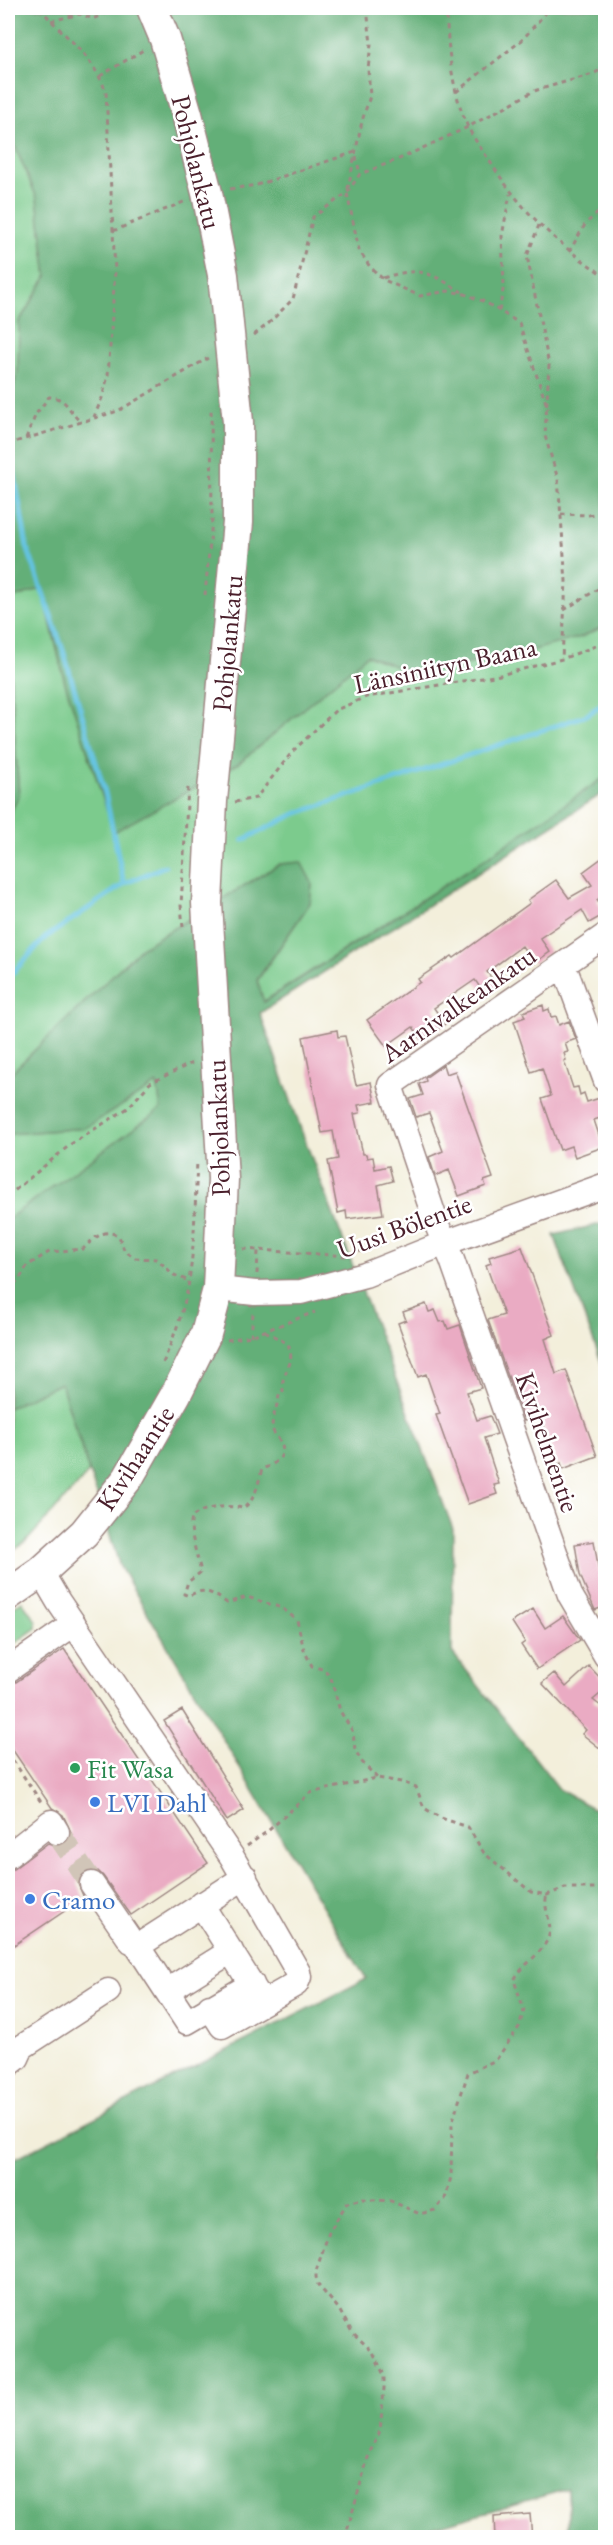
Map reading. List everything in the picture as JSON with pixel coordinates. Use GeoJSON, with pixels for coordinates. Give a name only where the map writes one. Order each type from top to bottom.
{"type":"FeatureCollection","features":[{"type":"Feature","properties":{"kind":"main road","name":"Pohjolankatu"},"geometry":{"type":"LineString","coordinates":[[152,8],[151,50],[187,114],[193,202],[223,275],[238,422],[238,522],[195,797],[207,903],[223,1179],[218,1288]]}},
{"type":"Feature","properties":{"kind":"main road","name":"Kivihaantie"},"geometry":{"type":"LineString","coordinates":[[8,1595],[41,1572],[84,1533],[128,1478],[176,1394],[201,1344],[218,1288]]}},
{"type":"Feature","properties":{"kind":"street","name":"Aarnivalkeankatu"},"geometry":{"type":"LineString","coordinates":[[445,1243],[390,1084],[606,935]]}},
{"type":"Feature","properties":{"kind":"street"},"geometry":{"type":"LineString","coordinates":[[564,966],[606,1081]]}},
{"type":"Feature","properties":{"kind":"street","name":"Uusi Bölentie"},"geometry":{"type":"LineString","coordinates":[[218,1288],[255,1293],[301,1292],[365,1275],[445,1243],[606,1185]]}},
{"type":"Feature","properties":{"kind":"street","name":"Kivihelmentie"},"geometry":{"type":"LineString","coordinates":[[445,1243],[570,1595],[606,1656]]}},
{"type":"Feature","properties":{"kind":"street"},"geometry":{"type":"LineString","coordinates":[[41,1572],[238,1867],[293,1960],[299,1977],[296,1984],[257,1993],[222,2026],[210,2007],[186,2022],[136,1944],[131,1941],[92,1884]]}},
{"type":"Feature","properties":{"kind":"street"},"geometry":{"type":"LineString","coordinates":[[8,1670],[74,1624]]}},
{"type":"Feature","properties":{"kind":"street"},"geometry":{"type":"LineString","coordinates":[[8,1856],[51,1822],[57,1832]]}},
{"type":"Feature","properties":{"kind":"street"},"geometry":{"type":"LineString","coordinates":[[136,1944],[141,1944],[201,1904],[238,1867]]}},
{"type":"Feature","properties":{"kind":"street"},"geometry":{"type":"LineString","coordinates":[[201,1904],[257,1993]]}},
{"type":"Feature","properties":{"kind":"street"},"geometry":{"type":"LineString","coordinates":[[166,1991],[231,1951]]}},
{"type":"Feature","properties":{"kind":"street"},"geometry":{"type":"LineString","coordinates":[[8,2065],[17,2058],[22,2047],[108,1991]]}},
{"type":"Feature","properties":{"kind":"path"},"geometry":{"type":"LineString","coordinates":[[8,444],[93,419],[97,413],[108,376],[115,271],[106,92],[100,76],[88,57],[40,8]]}},
{"type":"Feature","properties":{"kind":"path"},"geometry":{"type":"LineString","coordinates":[[51,21],[80,14],[93,19],[116,8]]}},
{"type":"Feature","properties":{"kind":"path"},"geometry":{"type":"LineString","coordinates":[[367,8],[371,44],[368,69],[370,96],[347,193],[359,250],[370,267],[383,278],[420,296],[448,291],[465,294]]}},
{"type":"Feature","properties":{"kind":"path"},"geometry":{"type":"LineString","coordinates":[[446,8],[449,58],[456,92],[468,127],[510,194],[569,252],[606,277]]}},
{"type":"Feature","properties":{"kind":"path"},"geometry":{"type":"LineString","coordinates":[[456,92],[522,40],[549,8]]}},
{"type":"Feature","properties":{"kind":"path"},"geometry":{"type":"LineString","coordinates":[[100,76],[151,50]]}},
{"type":"Feature","properties":{"kind":"path"},"geometry":{"type":"LineString","coordinates":[[347,193],[360,174],[397,160],[468,127],[534,91],[593,74],[606,67]]}},
{"type":"Feature","properties":{"kind":"path"},"geometry":{"type":"LineString","coordinates":[[355,152],[360,174]]}},
{"type":"Feature","properties":{"kind":"path"},"geometry":{"type":"LineString","coordinates":[[113,231],[193,202],[257,185],[355,152]]}},
{"type":"Feature","properties":{"kind":"path"},"geometry":{"type":"LineString","coordinates":[[499,311],[504,285],[502,236],[510,194]]}},
{"type":"Feature","properties":{"kind":"path"},"geometry":{"type":"LineString","coordinates":[[569,252],[586,223],[606,206]]}},
{"type":"Feature","properties":{"kind":"path"},"geometry":{"type":"LineString","coordinates":[[539,225],[527,256],[549,365],[545,436],[558,479],[566,581],[562,659]]}},
{"type":"Feature","properties":{"kind":"path"},"geometry":{"type":"LineString","coordinates":[[383,278],[402,272],[423,271],[519,323],[548,409]]}},
{"type":"Feature","properties":{"kind":"path"},"geometry":{"type":"LineString","coordinates":[[207,347],[209,369]]}},
{"type":"Feature","properties":{"kind":"path"},"geometry":{"type":"LineString","coordinates":[[26,438],[36,414],[49,398],[61,399],[70,406],[77,420],[81,422]]}},
{"type":"Feature","properties":{"kind":"path"},"geometry":{"type":"LineString","coordinates":[[205,604],[212,520],[211,403]]}},
{"type":"Feature","properties":{"kind":"path"},"geometry":{"type":"LineString","coordinates":[[561,514],[588,515],[606,512]]}},
{"type":"Feature","properties":{"kind":"path"},"geometry":{"type":"LineString","coordinates":[[564,610],[606,584]]}},
{"type":"Feature","properties":{"kind":"path","name":"Länsiniityn Baana"},"geometry":{"type":"LineString","coordinates":[[195,797],[235,802],[256,798],[293,751],[336,710],[366,697],[500,675],[562,659],[606,642]]}},
{"type":"Feature","properties":{"kind":"path"},"geometry":{"type":"LineString","coordinates":[[183,928],[181,905],[195,797]]}},
{"type":"Feature","properties":{"kind":"path"},"geometry":{"type":"LineString","coordinates":[[8,1196],[70,1144],[128,1108],[150,1083],[192,1063],[193,1074]]}},
{"type":"Feature","properties":{"kind":"path"},"geometry":{"type":"LineString","coordinates":[[162,1366],[178,1326],[189,1281],[197,1151]]}},
{"type":"Feature","properties":{"kind":"path"},"geometry":{"type":"LineString","coordinates":[[8,1291],[27,1266],[49,1252],[83,1249],[95,1237],[108,1232],[119,1236],[124,1250],[135,1258],[157,1259],[174,1275],[189,1281]]}},
{"type":"Feature","properties":{"kind":"path"},"geometry":{"type":"LineString","coordinates":[[265,1330],[288,1344],[290,1350],[289,1371],[283,1378],[283,1392],[279,1395],[272,1428],[282,1445],[281,1457],[275,1464],[261,1469],[256,1490],[248,1505],[243,1508],[231,1506],[205,1510],[192,1517],[190,1527],[197,1547],[195,1554],[201,1572],[188,1582],[184,1593],[189,1596],[205,1590],[227,1604],[247,1597],[282,1608],[297,1620],[308,1659],[312,1666],[325,1670],[330,1678],[340,1711],[353,1732],[355,1750],[377,1779]]}},
{"type":"Feature","properties":{"kind":"path"},"geometry":{"type":"LineString","coordinates":[[9,1756],[14,1753]]}},
{"type":"Feature","properties":{"kind":"path"},"geometry":{"type":"LineString","coordinates":[[238,1867],[268,1831],[310,1793],[377,1779],[401,1782],[416,1787],[424,1808],[441,1818],[468,1827],[484,1853],[531,1893],[547,1895],[565,1888],[606,1888]]}},
{"type":"Feature","properties":{"kind":"path"},"geometry":{"type":"LineString","coordinates":[[37,1796],[42,1793]]}},
{"type":"Feature","properties":{"kind":"path"},"geometry":{"type":"LineString","coordinates":[[345,2538],[369,2454],[380,2431],[384,2375],[373,2352],[352,2332],[338,2308],[318,2285],[315,2271],[329,2232],[347,2203],[362,2199],[391,2201],[420,2214],[435,2210],[445,2199],[453,2155],[452,2123],[468,2073],[496,2060],[519,2027],[524,2010],[514,1980],[549,1937],[545,1901],[547,1895]]}},
{"type":"Feature","properties":{"kind":"green space"},"geometry":{"type":"Polygon","coordinates":[[[8,8],[605,8],[605,626],[581,637],[497,660],[410,672],[367,655],[238,764],[114,832],[65,683],[43,588],[8,600],[8,401],[18,372],[19,322],[47,276],[37,198],[11,137],[8,141],[8,8]]]}},
{"type":"Feature","properties":{"kind":"green space"},"geometry":{"type":"Polygon","coordinates":[[[11,137],[37,198],[47,276],[19,322],[18,372],[8,401],[8,141],[11,137]]]}},
{"type":"Feature","properties":{"kind":"green space"},"geometry":{"type":"Polygon","coordinates":[[[42,588],[65,683],[238,764],[367,655],[411,672],[581,637],[605,626],[605,777],[482,861],[263,1002],[257,981],[310,903],[312,883],[280,864],[141,948],[8,1076],[8,817],[19,796],[8,642],[8,600],[42,588]]]}},
{"type":"Feature","properties":{"kind":"green space"},"geometry":{"type":"Polygon","coordinates":[[[8,642],[19,796],[8,817],[8,642]]]}},
{"type":"Feature","properties":{"kind":"green space"},"geometry":{"type":"Polygon","coordinates":[[[605,777],[605,792],[260,1013],[302,1132],[453,1529],[452,1652],[560,1790],[605,1815],[605,2537],[568,2537],[568,2489],[398,2537],[8,2537],[8,2162],[366,1979],[120,1567],[61,1383],[8,1408],[8,1219],[161,1109],[157,1084],[85,1128],[8,1134],[8,1076],[141,948],[280,864],[301,862],[312,883],[310,903],[257,980],[264,1002],[482,861],[605,777]]]}},
{"type":"Feature","properties":{"kind":"green space"},"geometry":{"type":"Polygon","coordinates":[[[157,1083],[161,1109],[8,1219],[8,1134],[85,1128],[157,1083]]]}},
{"type":"Feature","properties":{"kind":"green space"},"geometry":{"type":"Polygon","coordinates":[[[606,1223],[605,1372],[554,1235],[606,1223]]]}},
{"type":"Feature","properties":{"kind":"green space"},"geometry":{"type":"Polygon","coordinates":[[[61,1383],[89,1472],[25,1543],[8,1554],[8,1408],[61,1383]]]}},
{"type":"Feature","properties":{"kind":"green space"},"geometry":{"type":"Polygon","coordinates":[[[22,1601],[36,1621],[36,1628],[8,1648],[8,1611],[22,1601]]]}},
{"type":"Feature","properties":{"kind":"building"},"geometry":{"type":"Polygon","coordinates":[[[606,855],[606,903],[601,897],[597,900],[605,914],[589,923],[582,910],[540,938],[550,952],[534,963],[522,946],[487,972],[498,987],[486,996],[475,980],[434,1008],[445,1024],[422,1040],[413,1027],[386,1046],[367,1020],[420,982],[418,979],[452,956],[454,958],[530,903],[528,900],[556,880],[569,898],[592,885],[583,872],[606,855]]]}},
{"type":"Feature","properties":{"kind":"building"},"geometry":{"type":"Polygon","coordinates":[[[543,1005],[544,1011],[549,1009],[551,1017],[556,1016],[559,1025],[569,1021],[576,1039],[565,1043],[568,1052],[564,1053],[566,1060],[564,1061],[573,1088],[578,1087],[580,1095],[584,1093],[587,1102],[603,1097],[606,1105],[606,1116],[594,1120],[603,1147],[575,1157],[571,1146],[560,1150],[542,1099],[551,1096],[542,1068],[531,1072],[514,1021],[525,1017],[523,1012],[543,1005]]]}},
{"type":"Feature","properties":{"kind":"building"},"geometry":{"type":"Polygon","coordinates":[[[337,1030],[338,1037],[345,1036],[356,1085],[371,1082],[375,1102],[358,1105],[360,1113],[354,1114],[363,1154],[366,1154],[367,1158],[373,1157],[375,1169],[389,1166],[393,1181],[378,1185],[383,1214],[347,1219],[346,1211],[338,1213],[328,1161],[338,1159],[333,1131],[322,1133],[303,1037],[337,1030]]]}},
{"type":"Feature","properties":{"kind":"building"},"geometry":{"type":"Polygon","coordinates":[[[443,1065],[446,1074],[455,1071],[493,1178],[484,1181],[486,1186],[459,1196],[449,1170],[435,1176],[429,1157],[443,1151],[429,1113],[416,1117],[410,1099],[423,1095],[419,1084],[426,1081],[425,1078],[443,1065]]]}},
{"type":"Feature","properties":{"kind":"building"},"geometry":{"type":"Polygon","coordinates":[[[522,1247],[554,1335],[545,1339],[556,1374],[566,1370],[597,1456],[563,1469],[561,1463],[558,1465],[539,1416],[524,1421],[488,1320],[504,1315],[486,1265],[491,1263],[489,1257],[522,1247]]]}},
{"type":"Feature","properties":{"kind":"building"},"geometry":{"type":"Polygon","coordinates":[[[426,1304],[429,1312],[435,1310],[440,1322],[445,1321],[448,1329],[460,1325],[481,1388],[467,1392],[477,1420],[490,1416],[497,1434],[484,1438],[499,1484],[494,1485],[497,1494],[468,1504],[436,1415],[440,1414],[426,1374],[418,1377],[398,1323],[406,1320],[403,1312],[426,1304]]]}},
{"type":"Feature","properties":{"kind":"building"},"geometry":{"type":"Polygon","coordinates":[[[594,1541],[600,1578],[606,1576],[606,1606],[595,1610],[580,1575],[575,1544],[594,1541]]]}},
{"type":"Feature","properties":{"kind":"building"},"geometry":{"type":"Polygon","coordinates":[[[533,1609],[545,1628],[563,1616],[580,1640],[537,1669],[521,1645],[525,1642],[512,1622],[533,1609]]]}},
{"type":"Feature","properties":{"kind":"building"},"geometry":{"type":"Polygon","coordinates":[[[64,1649],[208,1863],[131,1915],[98,1871],[84,1872],[79,1877],[78,1884],[84,1898],[8,1949],[8,1873],[48,1843],[57,1846],[65,1844],[71,1832],[63,1815],[52,1808],[8,1743],[8,1684],[16,1682],[64,1649]]]}},
{"type":"Feature","properties":{"kind":"building"},"geometry":{"type":"Polygon","coordinates":[[[589,1666],[606,1684],[606,1689],[593,1700],[606,1710],[606,1753],[582,1734],[586,1730],[542,1683],[554,1673],[566,1687],[589,1666]]]}},
{"type":"Feature","properties":{"kind":"building"},"geometry":{"type":"Polygon","coordinates":[[[182,1710],[244,1810],[227,1821],[164,1721],[182,1710]]]}},
{"type":"Feature","properties":{"kind":"building"},"geometry":{"type":"Polygon","coordinates":[[[530,2514],[532,2538],[495,2538],[494,2517],[530,2514]]]}},
{"type":"Feature","properties":{"kind":"waterway"},"geometry":{"type":"LineString","coordinates":[[8,304],[12,238]]}},
{"type":"Feature","properties":{"kind":"waterway"},"geometry":{"type":"LineString","coordinates":[[8,438],[27,547],[63,650],[105,793],[124,884]]}},
{"type":"Feature","properties":{"kind":"waterway"},"geometry":{"type":"LineString","coordinates":[[243,840],[295,814],[587,715],[606,701]]}},
{"type":"Feature","properties":{"kind":"waterway"},"geometry":{"type":"LineString","coordinates":[[8,978],[45,938],[124,884],[165,866]]}},
{"type":"Feature","properties":{"kind":"tunnel"},"geometry":{"type":"LineString","coordinates":[[57,1832],[92,1884]]}},
{"type":"Feature","properties":{"kind":"place","name":"Fit Wasa"},"geometry":{"type":"Point","coordinates":[75,1768]}},
{"type":"Feature","properties":{"kind":"place","name":"LVI Dahl"},"geometry":{"type":"Point","coordinates":[95,1802]}},
{"type":"Feature","properties":{"kind":"place","name":"Cramo"},"geometry":{"type":"Point","coordinates":[30,1899]}}]}
